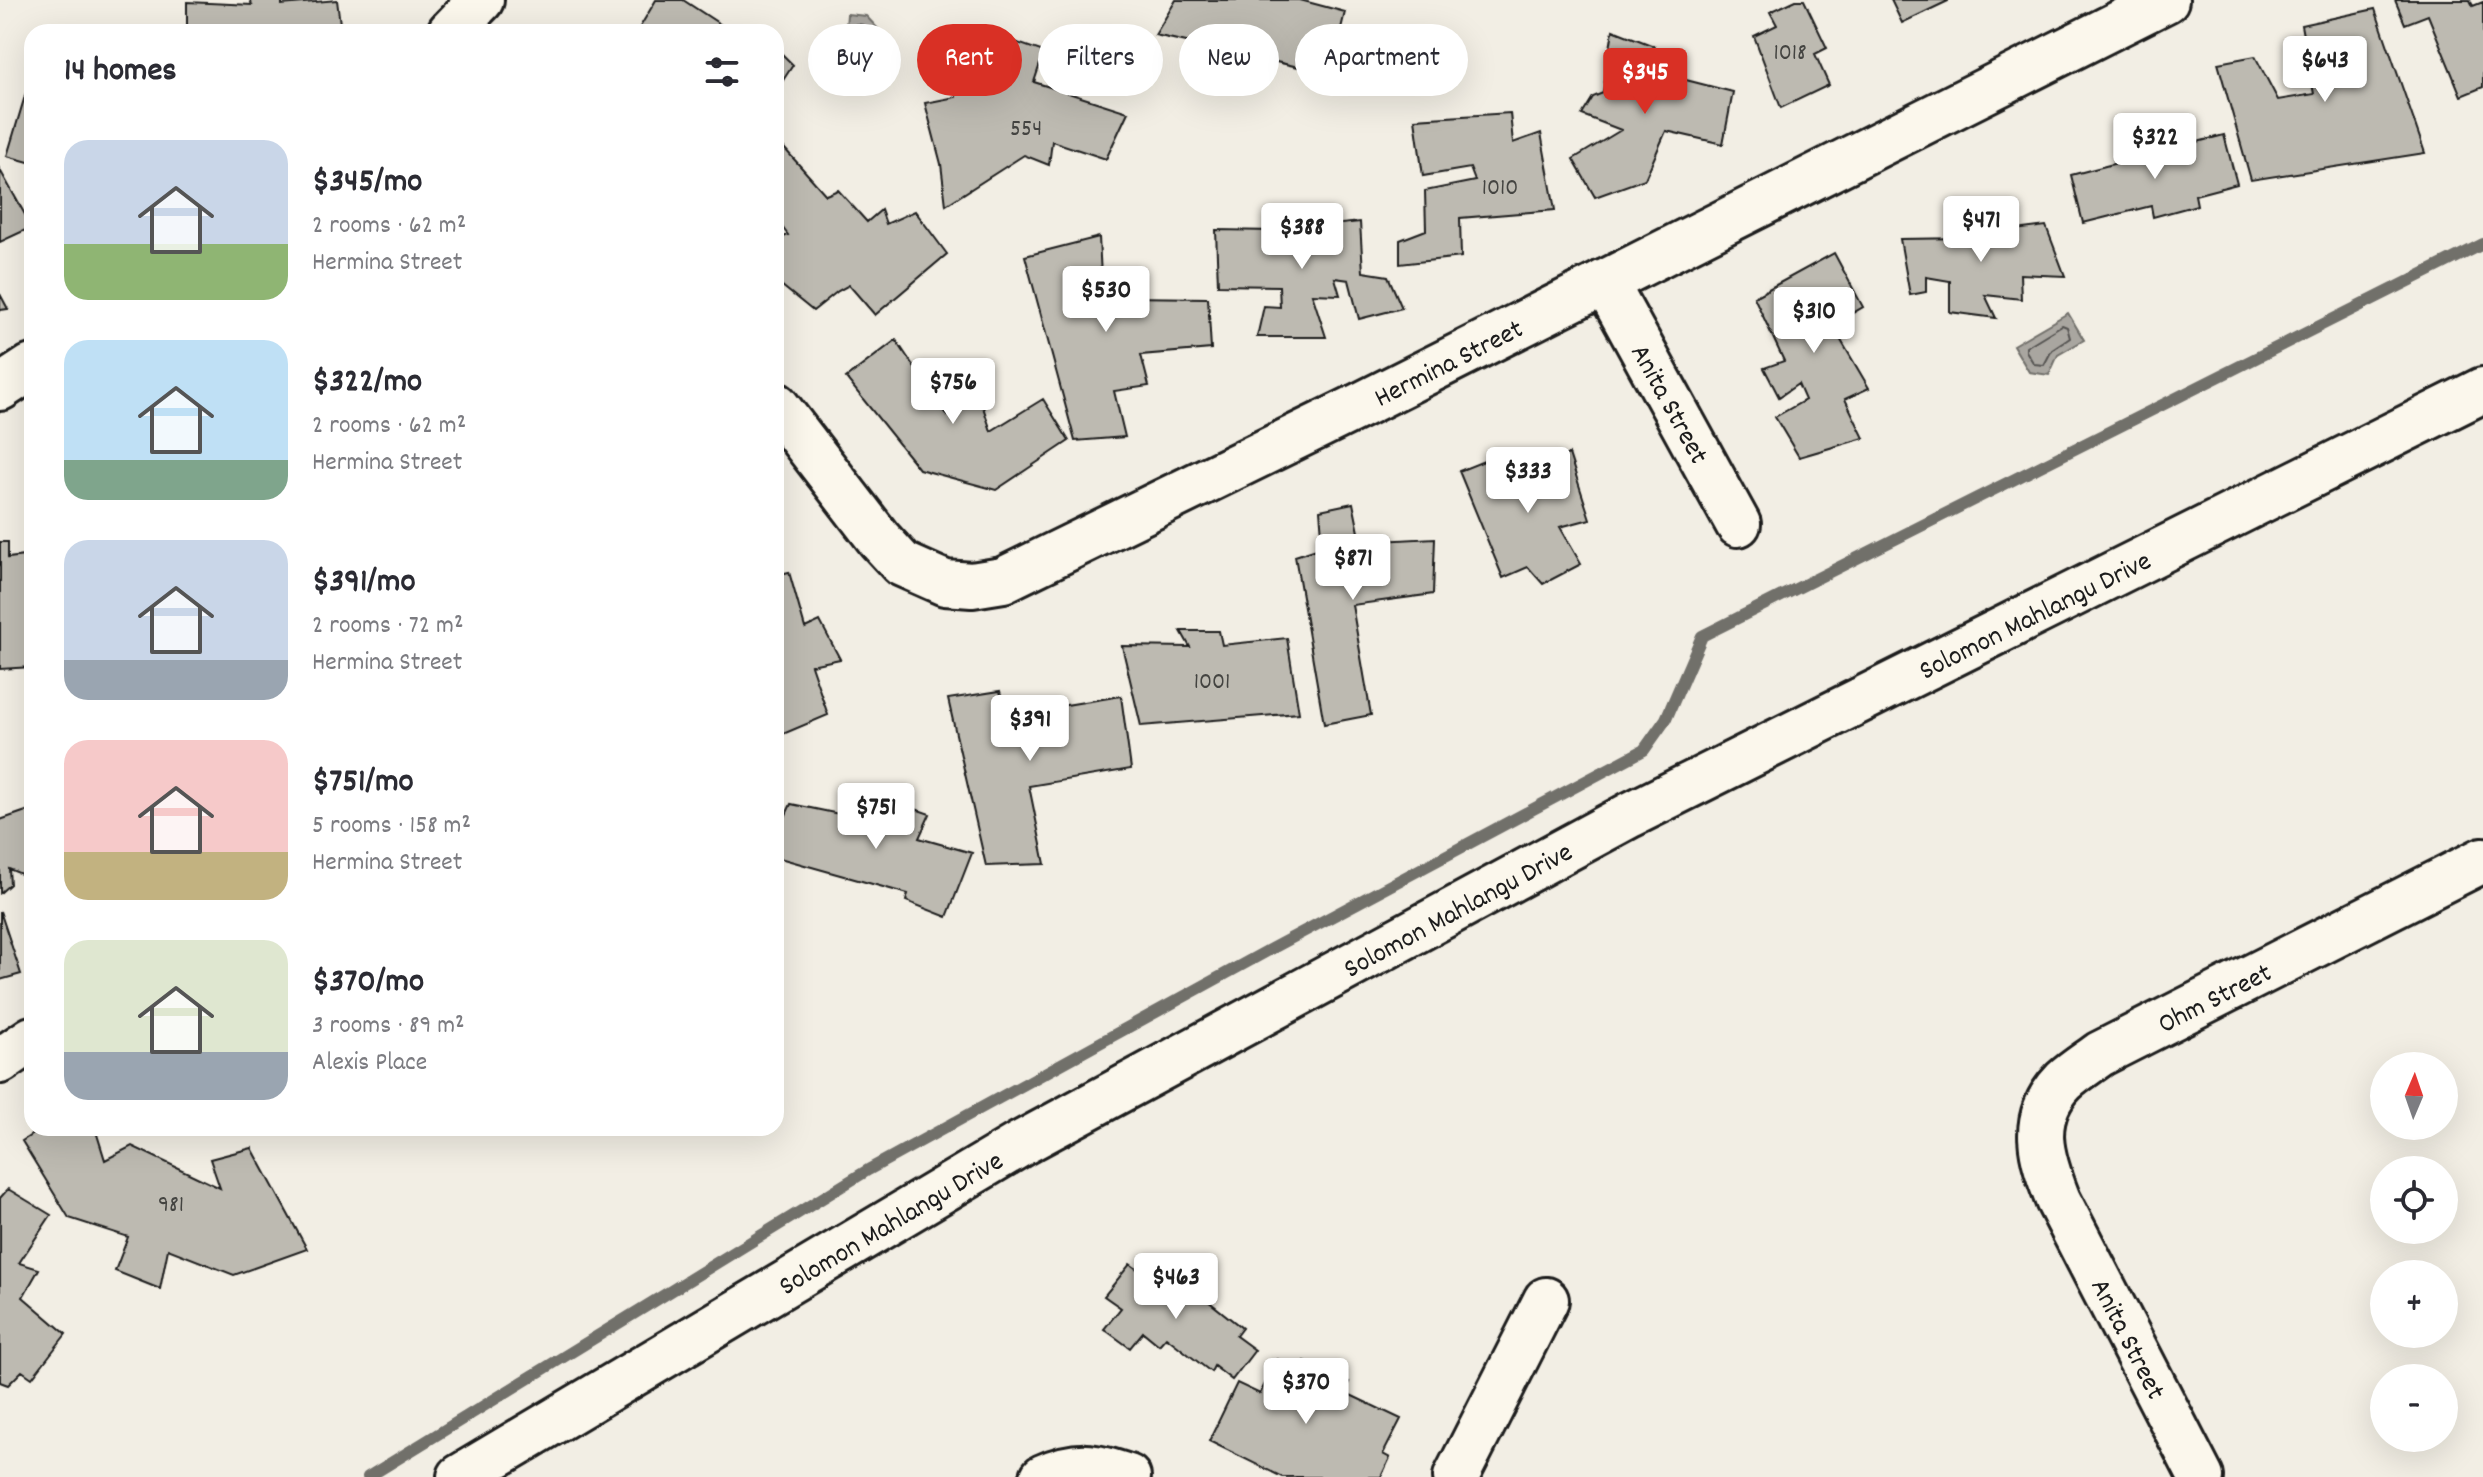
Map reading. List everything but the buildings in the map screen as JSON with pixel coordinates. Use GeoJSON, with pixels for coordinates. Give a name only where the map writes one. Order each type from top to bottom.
{"type":"FeatureCollection","features":[{"type":"Feature","properties":{"kind":"street","name":"Hermina Street"},"geometry":{"type":"LineString","coordinates":[[784,415],[879,539],[902,564],[945,583],[972,585],[1003,580],[2166,0]]}},
{"type":"Feature","properties":{"kind":"street","name":"Anita Street"},"geometry":{"type":"LineString","coordinates":[[1605,282],[1738,524]]}},
{"type":"Feature","properties":{"kind":"street"},"geometry":{"type":"LineString","coordinates":[[0,388],[24,372]]}},
{"type":"Feature","properties":{"kind":"street","name":"Solomon Mahlangu Drive"},"geometry":{"type":"LineString","coordinates":[[460,1477],[1022,1143],[1602,830],[2483,390]]}},
{"type":"Feature","properties":{"kind":"street","name":"Ohm Street"},"geometry":{"type":"LineString","coordinates":[[2058,1200],[2042,1159],[2041,1116],[2063,1082],[2100,1054],[2483,860]]}},
{"type":"Feature","properties":{"kind":"street"},"geometry":{"type":"LineString","coordinates":[[0,1061],[24,1044]]}},
{"type":"Feature","properties":{"kind":"street","name":"Anita Street"},"geometry":{"type":"LineString","coordinates":[[2058,1200],[2201,1477]]}},
{"type":"Feature","properties":{"kind":"street"},"geometry":{"type":"LineString","coordinates":[[1456,1477],[1546,1300]]}},
{"type":"Feature","properties":{"kind":"street"},"geometry":{"type":"LineString","coordinates":[[1043,1477],[1063,1468],[1088,1465],[1128,1477]]}},
{"type":"Feature","properties":{"kind":"water"},"geometry":{"type":"Polygon","coordinates":[[[847,14],[866,16],[874,24],[846,24],[847,14]]]}},
{"type":"Feature","properties":{"kind":"water"},"geometry":{"type":"Polygon","coordinates":[[[2068,313],[2084,340],[2058,355],[2049,375],[2029,372],[2013,345],[2068,313]]]}},
{"type":"Feature","properties":{"kind":"waterway"},"geometry":{"type":"LineString","coordinates":[[368,1477],[868,1170],[1269,950],[1644,750],[1666,719],[1702,636],[2483,244]]}}]}
